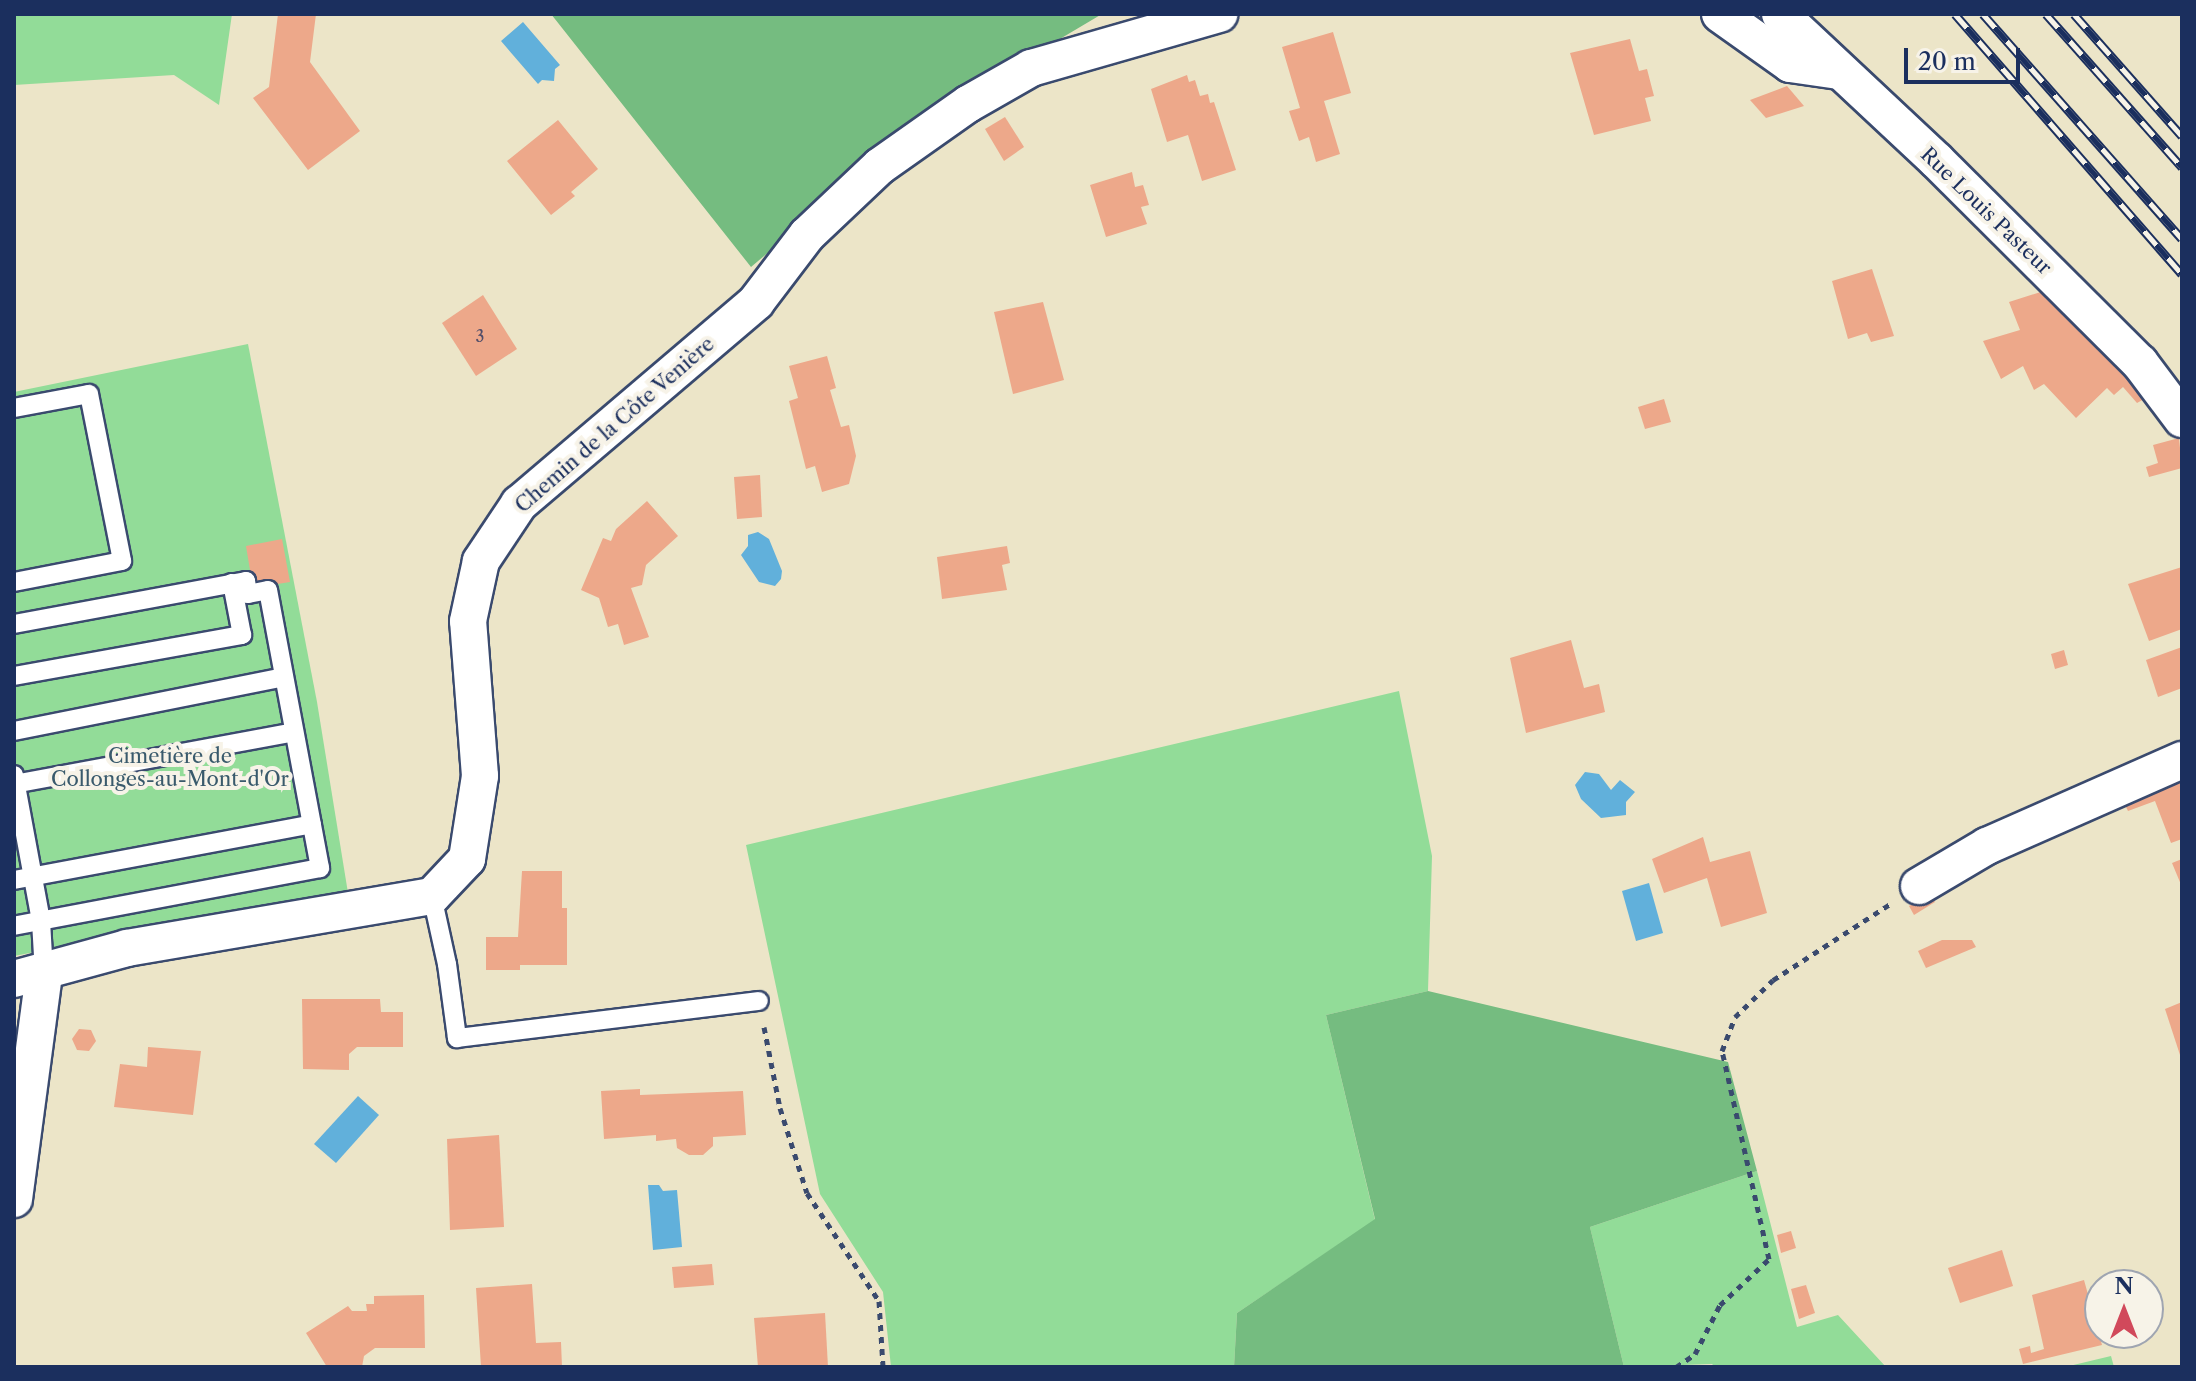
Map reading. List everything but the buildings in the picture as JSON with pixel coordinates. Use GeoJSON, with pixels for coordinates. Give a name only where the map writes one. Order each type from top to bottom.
{"type":"FeatureCollection","features":[{"type":"Feature","properties":{"kind":"street","name":"Chemin de la Côte Venière"},"geometry":{"type":"LineString","coordinates":[[432,896],[467,859],[480,776],[468,621],[481,561],[519,504],[756,302],[807,235],[880,166],[968,104],[1031,68],[1219,14]]}},
{"type":"Feature","properties":{"kind":"street"},"geometry":{"type":"LineString","coordinates":[[1720,14],[1790,64],[1839,71]]}},
{"type":"Feature","properties":{"kind":"street","name":"Rue Louis Pasteur"},"geometry":{"type":"LineString","coordinates":[[1780,14],[1937,161],[2140,363],[2182,419]]}},
{"type":"Feature","properties":{"kind":"street"},"geometry":{"type":"LineString","coordinates":[[1919,886],[1987,846],[2182,760]]}},
{"type":"Feature","properties":{"kind":"street"},"geometry":{"type":"LineString","coordinates":[[14,1199],[29,976],[127,948],[432,896]]}},
{"type":"Feature","properties":{"kind":"lane"},"geometry":{"type":"LineString","coordinates":[[14,408],[89,394],[122,561],[14,582]]}},
{"type":"Feature","properties":{"kind":"lane"},"geometry":{"type":"LineString","coordinates":[[14,624],[246,581],[248,594],[268,590],[320,868],[14,926]]}},
{"type":"Feature","properties":{"kind":"lane"},"geometry":{"type":"LineString","coordinates":[[14,676],[242,635],[232,583]]}},
{"type":"Feature","properties":{"kind":"lane"},"geometry":{"type":"LineString","coordinates":[[14,731],[284,677]]}},
{"type":"Feature","properties":{"kind":"lane"},"geometry":{"type":"LineString","coordinates":[[29,976],[41,921],[23,878],[15,781],[294,732]]}},
{"type":"Feature","properties":{"kind":"lane"},"geometry":{"type":"LineString","coordinates":[[23,878],[312,824]]}},
{"type":"Feature","properties":{"kind":"lane"},"geometry":{"type":"LineString","coordinates":[[432,896],[447,964],[457,1038],[759,1001]]}},
{"type":"Feature","properties":{"kind":"path"},"geometry":{"type":"LineString","coordinates":[[1676,1367],[1695,1354],[1720,1305],[1769,1259],[1722,1051],[1735,1017],[1773,980],[1919,886]]}},
{"type":"Feature","properties":{"kind":"path"},"geometry":{"type":"LineString","coordinates":[[759,1001],[780,1108],[807,1193],[879,1301],[883,1367]]}},
{"type":"Feature","properties":{"kind":"green space"},"geometry":{"type":"Polygon","coordinates":[[[14,14],[232,14],[219,105],[174,75],[14,85],[14,14]]]}},
{"type":"Feature","properties":{"kind":"green space"},"geometry":{"type":"Polygon","coordinates":[[[551,14],[1102,14],[967,94],[893,147],[751,267],[551,14]]]}},
{"type":"Feature","properties":{"kind":"green space","name":"Cimetière de Collonges-au-Mont-d'Or"},"geometry":{"type":"Polygon","coordinates":[[[248,344],[317,702],[348,893],[14,956],[14,392],[248,344]]]}},
{"type":"Feature","properties":{"kind":"green space"},"geometry":{"type":"Polygon","coordinates":[[[1399,691],[1432,856],[1428,991],[1326,1015],[1375,1220],[1237,1313],[1234,1367],[891,1367],[883,1292],[820,1194],[746,845],[1399,691]]]}},
{"type":"Feature","properties":{"kind":"green space"},"geometry":{"type":"Polygon","coordinates":[[[1428,991],[1728,1062],[1757,1171],[1590,1227],[1624,1367],[1234,1367],[1237,1313],[1375,1219],[1326,1015],[1428,991]]]}},
{"type":"Feature","properties":{"kind":"green space"},"geometry":{"type":"Polygon","coordinates":[[[1757,1171],[1797,1327],[1838,1315],[1886,1367],[1715,1367],[1712,1364],[1624,1367],[1590,1227],[1757,1171]]]}},
{"type":"Feature","properties":{"kind":"green space"},"geometry":{"type":"Polygon","coordinates":[[[2111,1356],[2114,1367],[2065,1367],[2111,1356]]]}},
{"type":"Feature","properties":{"kind":"water"},"geometry":{"type":"Polygon","coordinates":[[[523,22],[560,65],[555,69],[554,81],[542,80],[538,84],[501,41],[523,22]]]}},
{"type":"Feature","properties":{"kind":"water"},"geometry":{"type":"Polygon","coordinates":[[[758,532],[769,539],[782,571],[781,579],[775,586],[759,582],[741,555],[748,546],[748,535],[758,532]]]}},
{"type":"Feature","properties":{"kind":"water"},"geometry":{"type":"Polygon","coordinates":[[[1585,772],[1599,774],[1611,790],[1620,780],[1635,792],[1626,802],[1626,815],[1601,818],[1581,799],[1575,785],[1585,772]]]}},
{"type":"Feature","properties":{"kind":"water"},"geometry":{"type":"Polygon","coordinates":[[[1649,883],[1663,933],[1636,941],[1622,891],[1649,883]]]}},
{"type":"Feature","properties":{"kind":"water"},"geometry":{"type":"Polygon","coordinates":[[[358,1096],[379,1115],[336,1163],[314,1144],[358,1096]]]}},
{"type":"Feature","properties":{"kind":"water"},"geometry":{"type":"Polygon","coordinates":[[[648,1185],[659,1185],[663,1191],[677,1190],[682,1247],[653,1250],[648,1185]]]}},
{"type":"Feature","properties":{"kind":"railway"},"geometry":{"type":"LineString","coordinates":[[1955,14],[2182,274]]}},
{"type":"Feature","properties":{"kind":"railway"},"geometry":{"type":"LineString","coordinates":[[1983,14],[2182,239]]}},
{"type":"Feature","properties":{"kind":"railway"},"geometry":{"type":"LineString","coordinates":[[2046,14],[2182,167]]}},
{"type":"Feature","properties":{"kind":"railway"},"geometry":{"type":"LineString","coordinates":[[2074,14],[2182,136]]}}]}
